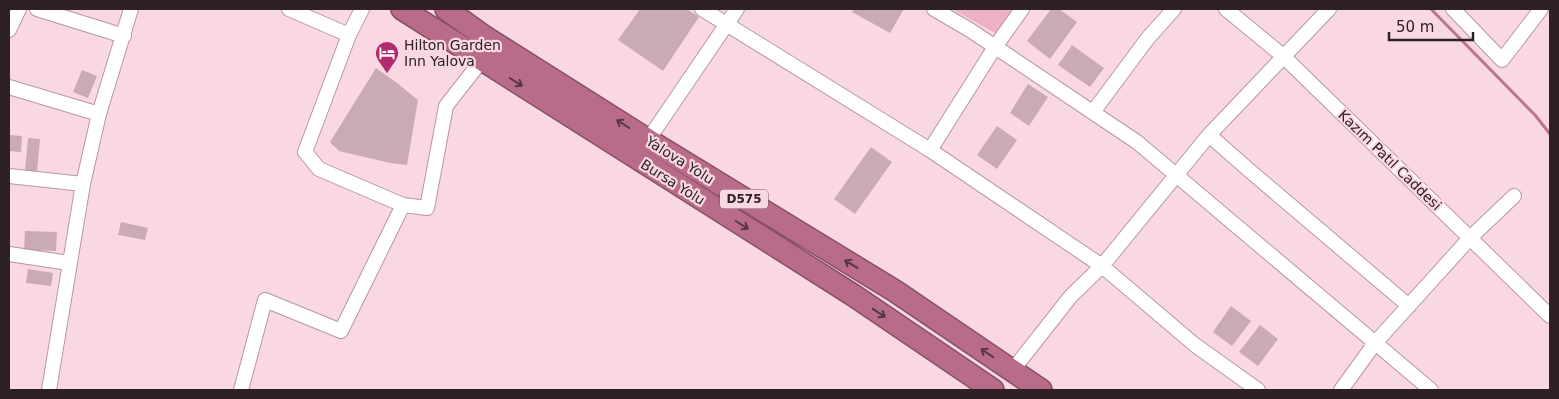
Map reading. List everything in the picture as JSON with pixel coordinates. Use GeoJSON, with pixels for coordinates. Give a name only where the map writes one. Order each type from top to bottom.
{"type":"FeatureCollection","features":[{"type":"Feature","properties":{"kind":"highway","name":"Bursa Yolu"},"geometry":{"type":"LineString","coordinates":[[402,9],[853,296],[982,388]]}},
{"type":"Feature","properties":{"kind":"highway","name":"Yalova Yolu"},"geometry":{"type":"LineString","coordinates":[[446,9],[484,38],[896,291],[1042,390]]}},
{"type":"Feature","properties":{"kind":"street"},"geometry":{"type":"LineString","coordinates":[[9,30],[19,9]]}},
{"type":"Feature","properties":{"kind":"street"},"geometry":{"type":"LineString","coordinates":[[37,9],[124,36]]}},
{"type":"Feature","properties":{"kind":"street"},"geometry":{"type":"LineString","coordinates":[[49,390],[83,184],[100,114],[131,9]]}},
{"type":"Feature","properties":{"kind":"street"},"geometry":{"type":"LineString","coordinates":[[289,9],[349,35]]}},
{"type":"Feature","properties":{"kind":"street"},"geometry":{"type":"LineString","coordinates":[[362,9],[349,35],[305,152],[319,169],[403,205],[427,208],[446,106],[482,60]]}},
{"type":"Feature","properties":{"kind":"street"},"geometry":{"type":"LineString","coordinates":[[702,9],[930,150],[1102,266],[1195,345],[1258,390]]}},
{"type":"Feature","properties":{"kind":"street"},"geometry":{"type":"LineString","coordinates":[[648,140],[737,9]]}},
{"type":"Feature","properties":{"kind":"street"},"geometry":{"type":"LineString","coordinates":[[934,9],[995,47],[1137,142],[1431,390]]}},
{"type":"Feature","properties":{"kind":"street"},"geometry":{"type":"LineString","coordinates":[[930,150],[995,47],[1022,9]]}},
{"type":"Feature","properties":{"kind":"street"},"geometry":{"type":"LineString","coordinates":[[1093,112],[1148,38],[1174,9]]}},
{"type":"Feature","properties":{"kind":"street","name":"Kazım Patıl Caddesi"},"geometry":{"type":"LineString","coordinates":[[1226,9],[1283,56],[1550,316]]}},
{"type":"Feature","properties":{"kind":"street"},"geometry":{"type":"LineString","coordinates":[[1012,371],[1071,296],[1102,266],[1210,135],[1329,9]]}},
{"type":"Feature","properties":{"kind":"street"},"geometry":{"type":"LineString","coordinates":[[1453,9],[1502,60],[1541,9]]}},
{"type":"Feature","properties":{"kind":"street"},"geometry":{"type":"LineString","coordinates":[[9,87],[100,114]]}},
{"type":"Feature","properties":{"kind":"street"},"geometry":{"type":"LineString","coordinates":[[1210,135],[1409,306]]}},
{"type":"Feature","properties":{"kind":"street"},"geometry":{"type":"LineString","coordinates":[[9,176],[83,184]]}},
{"type":"Feature","properties":{"kind":"street"},"geometry":{"type":"LineString","coordinates":[[1341,390],[1376,343],[1470,238],[1514,196]]}},
{"type":"Feature","properties":{"kind":"street"},"geometry":{"type":"LineString","coordinates":[[241,390],[265,300],[341,331],[403,205]]}},
{"type":"Feature","properties":{"kind":"street"},"geometry":{"type":"LineString","coordinates":[[9,254],[69,263]]}},
{"type":"Feature","properties":{"kind":"shaded area"},"geometry":{"type":"Polygon","coordinates":[[[952,9],[1015,9],[997,34],[952,9]]]}},
{"type":"Feature","properties":{"kind":"building"},"geometry":{"type":"Polygon","coordinates":[[[640,9],[687,9],[699,17],[663,71],[618,40],[640,9]]]}},
{"type":"Feature","properties":{"kind":"building"},"geometry":{"type":"Polygon","coordinates":[[[854,9],[904,9],[890,33],[852,12],[854,9]]]}},
{"type":"Feature","properties":{"kind":"building"},"geometry":{"type":"Polygon","coordinates":[[[1051,9],[1059,9],[1077,22],[1050,59],[1027,41],[1051,9]]]}},
{"type":"Feature","properties":{"kind":"building"},"geometry":{"type":"Polygon","coordinates":[[[1072,45],[1104,68],[1090,87],[1058,65],[1072,45]]]}},
{"type":"Feature","properties":{"kind":"building"},"geometry":{"type":"Polygon","coordinates":[[[376,68],[418,100],[407,165],[339,151],[330,142],[376,68]]]}},
{"type":"Feature","properties":{"kind":"building"},"geometry":{"type":"Polygon","coordinates":[[[82,70],[97,76],[88,98],[73,92],[82,70]]]}},
{"type":"Feature","properties":{"kind":"building"},"geometry":{"type":"Polygon","coordinates":[[[1028,84],[1048,97],[1029,126],[1010,113],[1028,84]]]}},
{"type":"Feature","properties":{"kind":"building"},"geometry":{"type":"Polygon","coordinates":[[[997,126],[1017,140],[997,169],[977,155],[997,126]]]}},
{"type":"Feature","properties":{"kind":"building"},"geometry":{"type":"Polygon","coordinates":[[[9,135],[22,136],[21,152],[9,151],[9,135]]]}},
{"type":"Feature","properties":{"kind":"building"},"geometry":{"type":"Polygon","coordinates":[[[28,138],[40,139],[37,172],[25,171],[28,138]]]}},
{"type":"Feature","properties":{"kind":"building"},"geometry":{"type":"Polygon","coordinates":[[[871,147],[892,162],[855,214],[834,199],[871,147]]]}},
{"type":"Feature","properties":{"kind":"building"},"geometry":{"type":"Polygon","coordinates":[[[121,222],[148,228],[145,240],[118,235],[121,222]]]}},
{"type":"Feature","properties":{"kind":"building"},"geometry":{"type":"Polygon","coordinates":[[[25,231],[57,232],[56,251],[24,250],[25,231]]]}},
{"type":"Feature","properties":{"kind":"building"},"geometry":{"type":"Polygon","coordinates":[[[28,269],[53,273],[51,286],[26,283],[28,269]]]}},
{"type":"Feature","properties":{"kind":"building"},"geometry":{"type":"Polygon","coordinates":[[[1231,306],[1251,321],[1232,346],[1213,332],[1231,306]]]}},
{"type":"Feature","properties":{"kind":"building"},"geometry":{"type":"Polygon","coordinates":[[[1260,325],[1278,339],[1258,366],[1239,352],[1260,325]]]}},
{"type":"Feature","properties":{"kind":"waterway"},"geometry":{"type":"LineString","coordinates":[[1431,9],[1535,115],[1550,134]]}},
{"type":"Feature","properties":{"kind":"place","name":"Hilton Garden Inn Yalova"},"geometry":{"type":"Point","coordinates":[387,74]}}]}
